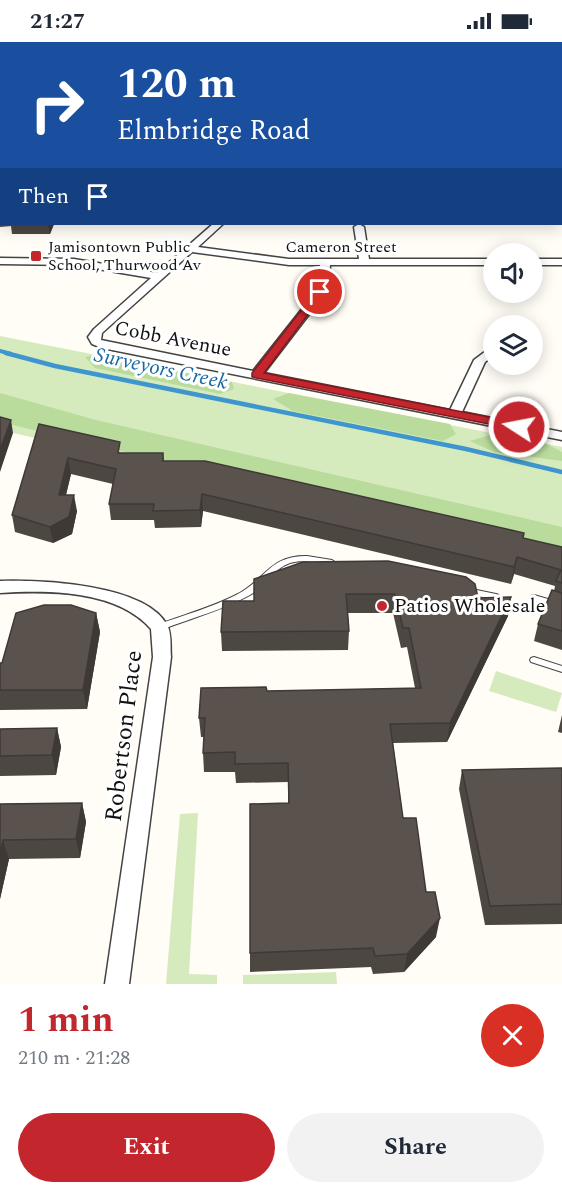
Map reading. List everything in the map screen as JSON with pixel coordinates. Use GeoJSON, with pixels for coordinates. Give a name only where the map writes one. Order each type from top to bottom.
{"type":"FeatureCollection","features":[{"type":"Feature","properties":{"kind":"street"},"geometry":{"type":"LineString","coordinates":[[0,261],[74,262],[159,276],[217,225]]}},
{"type":"Feature","properties":{"kind":"street"},"geometry":{"type":"LineString","coordinates":[[359,227],[364,262]]}},
{"type":"Feature","properties":{"kind":"street","name":"Cameron Street"},"geometry":{"type":"LineString","coordinates":[[190,249],[267,260],[483,262]]}},
{"type":"Feature","properties":{"kind":"street"},"geometry":{"type":"LineString","coordinates":[[256,375],[318,296],[324,282],[325,262]]}},
{"type":"Feature","properties":{"kind":"street"},"geometry":{"type":"LineString","coordinates":[[543,262],[562,262]]}},
{"type":"Feature","properties":{"kind":"street","name":"Cobb Avenue"},"geometry":{"type":"LineString","coordinates":[[159,276],[98,331],[94,337],[96,342],[106,346],[562,436]]}},
{"type":"Feature","properties":{"kind":"street"},"geometry":{"type":"LineString","coordinates":[[455,414],[483,357]]}},
{"type":"Feature","properties":{"kind":"street","name":"Robertson Place"},"geometry":{"type":"LineString","coordinates":[[0,588],[57,587],[98,596],[128,604],[145,612],[160,627],[162,657],[117,984]]}},
{"type":"Feature","properties":{"kind":"lane"},"geometry":{"type":"LineString","coordinates":[[160,627],[246,594],[260,585],[281,563],[294,559],[310,559],[345,566]]}},
{"type":"Feature","properties":{"kind":"lane"},"geometry":{"type":"LineString","coordinates":[[461,590],[496,597]]}},
{"type":"Feature","properties":{"kind":"lane"},"geometry":{"type":"LineString","coordinates":[[534,598],[562,606]]}},
{"type":"Feature","properties":{"kind":"lane"},"geometry":{"type":"LineString","coordinates":[[534,660],[562,669]]}},
{"type":"Feature","properties":{"kind":"green space"},"geometry":{"type":"Polygon","coordinates":[[[0,336],[562,447],[562,558],[0,430],[0,336]]]}},
{"type":"Feature","properties":{"kind":"green space"},"geometry":{"type":"Polygon","coordinates":[[[96,355],[232,382],[234,389],[220,394],[95,368],[85,357],[96,355]]]}},
{"type":"Feature","properties":{"kind":"green space"},"geometry":{"type":"Polygon","coordinates":[[[0,393],[96,420],[562,527],[562,557],[0,422],[0,393]]]}},
{"type":"Feature","properties":{"kind":"green space"},"geometry":{"type":"Polygon","coordinates":[[[289,393],[450,424],[456,434],[443,441],[293,411],[273,399],[289,393]]]}},
{"type":"Feature","properties":{"kind":"green space"},"geometry":{"type":"Polygon","coordinates":[[[490,435],[545,443],[562,452],[562,461],[494,452],[470,441],[490,435]]]}},
{"type":"Feature","properties":{"kind":"green space"},"geometry":{"type":"Polygon","coordinates":[[[496,671],[562,693],[556,712],[489,691],[496,671]]]}},
{"type":"Feature","properties":{"kind":"green space"},"geometry":{"type":"Polygon","coordinates":[[[198,813],[189,974],[217,975],[217,984],[166,984],[180,814],[198,813]]]}},
{"type":"Feature","properties":{"kind":"green space"},"geometry":{"type":"Polygon","coordinates":[[[336,972],[337,984],[243,984],[243,975],[336,972]]]}},
{"type":"Feature","properties":{"kind":"building"},"geometry":{"type":"Polygon","coordinates":[[[0,417],[11,420],[0,450],[0,417]]]}},
{"type":"Feature","properties":{"kind":"building"},"geometry":{"type":"Polygon","coordinates":[[[39,424],[120,442],[118,453],[163,453],[163,461],[205,461],[524,533],[523,538],[562,547],[562,583],[556,581],[561,570],[517,557],[514,567],[202,494],[200,510],[153,511],[154,504],[109,504],[116,469],[68,458],[59,495],[74,495],[69,517],[50,527],[12,515],[39,424]]]}},
{"type":"Feature","properties":{"kind":"building"},"geometry":{"type":"Polygon","coordinates":[[[388,561],[466,577],[475,584],[478,598],[511,597],[450,723],[390,724],[403,818],[416,818],[426,892],[435,892],[440,918],[407,954],[375,956],[373,948],[250,953],[250,804],[289,803],[288,763],[235,764],[235,752],[203,753],[205,718],[199,718],[201,688],[266,687],[267,691],[421,688],[409,628],[403,628],[395,594],[346,594],[349,631],[221,632],[223,601],[254,601],[254,579],[303,562],[388,561]]]}},
{"type":"Feature","properties":{"kind":"building"},"geometry":{"type":"Polygon","coordinates":[[[552,590],[562,593],[562,631],[538,624],[552,590]]]}},
{"type":"Feature","properties":{"kind":"building"},"geometry":{"type":"Polygon","coordinates":[[[44,605],[71,605],[96,613],[83,690],[0,690],[0,663],[2,663],[16,613],[44,605]]]}},
{"type":"Feature","properties":{"kind":"building"},"geometry":{"type":"Polygon","coordinates":[[[57,728],[52,755],[0,756],[0,729],[57,728]]]}},
{"type":"Feature","properties":{"kind":"building"},"geometry":{"type":"Polygon","coordinates":[[[562,768],[562,904],[490,906],[462,770],[562,768]]]}},
{"type":"Feature","properties":{"kind":"building"},"geometry":{"type":"Polygon","coordinates":[[[82,803],[76,839],[3,840],[0,854],[0,804],[82,803]]]}},
{"type":"Feature","properties":{"kind":"waterway","name":"Surveyors Creek"},"geometry":{"type":"LineString","coordinates":[[0,351],[11,354]]}},
{"type":"Feature","properties":{"kind":"waterway","name":"Surveyors Creek"},"geometry":{"type":"LineString","coordinates":[[6,353],[55,366],[466,449],[562,472]]}},
{"type":"Feature","properties":{"kind":"place","name":"Jamisontown Public School, Thurwood Av"},"geometry":{"type":"Point","coordinates":[36,256]}},
{"type":"Feature","properties":{"kind":"place","name":"Patios Wholesale"},"geometry":{"type":"Point","coordinates":[382,606]}},
{"type":"Feature","properties":{"kind":"route"},"geometry":{"type":"LineString","coordinates":[[320,292],[256,375],[519,427]]}}]}
